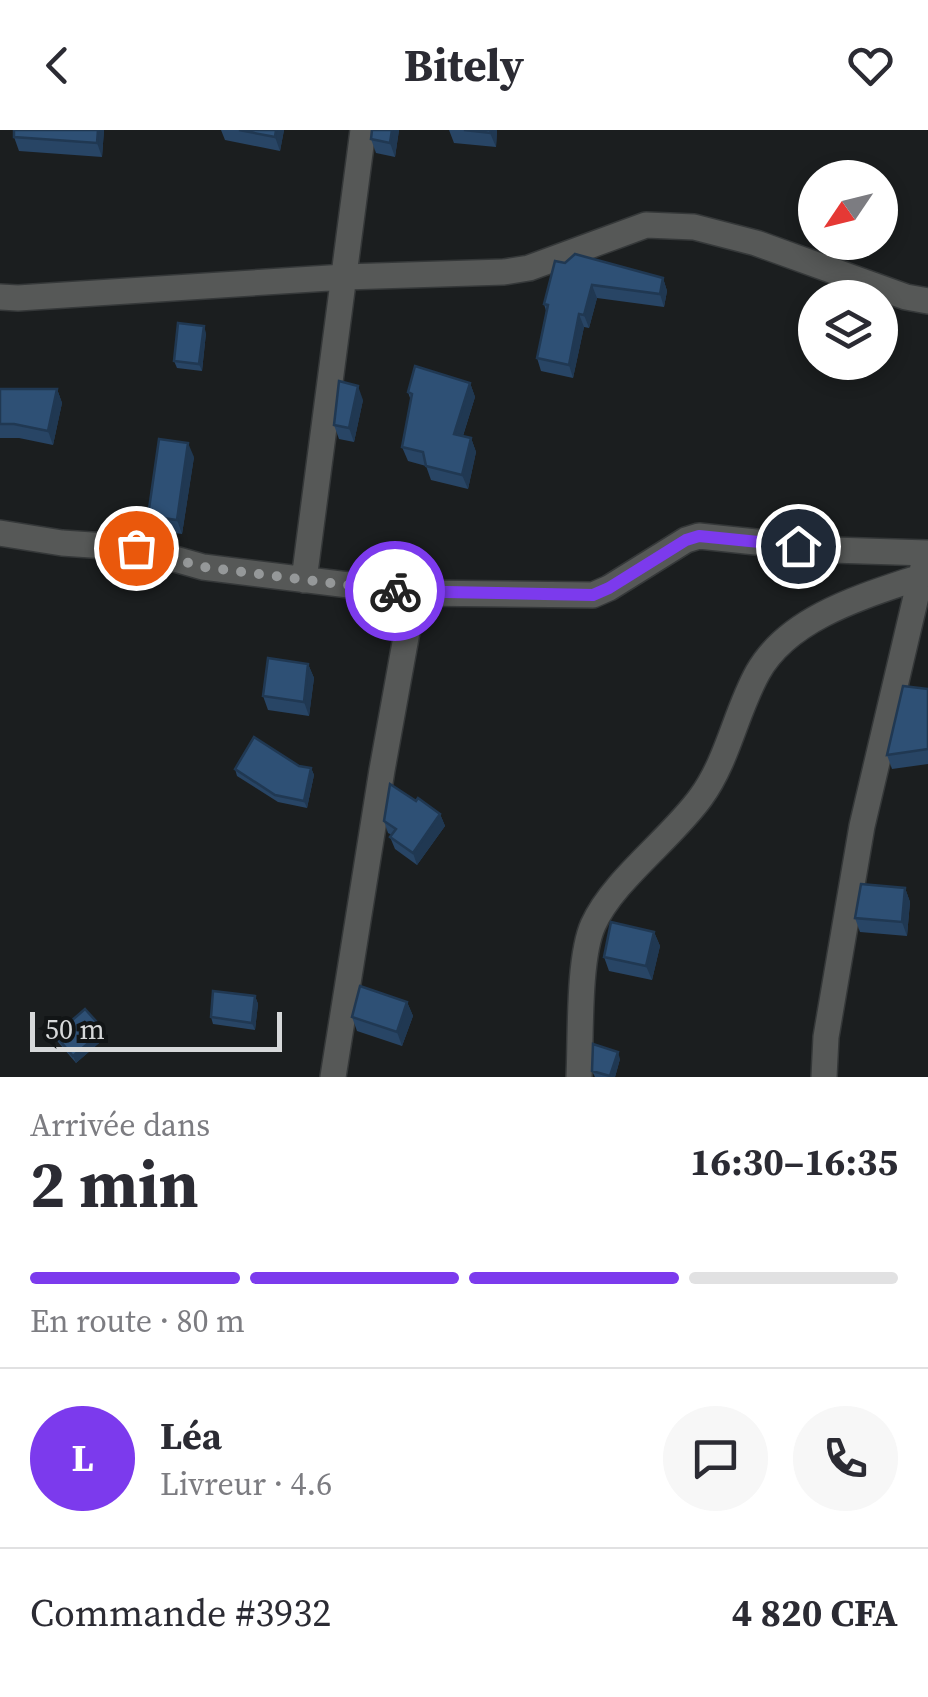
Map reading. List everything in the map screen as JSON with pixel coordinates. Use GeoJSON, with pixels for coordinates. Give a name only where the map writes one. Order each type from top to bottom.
{"type":"FeatureCollection","features":[{"type":"Feature","properties":{"kind":"street"},"geometry":{"type":"LineString","coordinates":[[304,580],[363,130]]}},
{"type":"Feature","properties":{"kind":"street"},"geometry":{"type":"LineString","coordinates":[[0,296],[517,270],[646,225],[694,227],[756,243],[906,297],[928,301]]}},
{"type":"Feature","properties":{"kind":"street"},"geometry":{"type":"LineString","coordinates":[[0,533],[136,548],[203,567],[414,593],[593,595],[699,536],[925,561]]}},
{"type":"Feature","properties":{"kind":"street"},"geometry":{"type":"LineString","coordinates":[[579,1077],[586,955],[592,927],[609,899],[703,794],[759,671],[779,644],[810,623],[925,561]]}},
{"type":"Feature","properties":{"kind":"street"},"geometry":{"type":"LineString","coordinates":[[824,1077],[826,1037],[862,826],[925,561]]}},
{"type":"Feature","properties":{"kind":"street"},"geometry":{"type":"LineString","coordinates":[[333,1077],[414,593]]}},
{"type":"Feature","properties":{"kind":"building"},"geometry":{"type":"Polygon","coordinates":[[[14,130],[98,130],[97,143],[14,137],[14,130]]]}},
{"type":"Feature","properties":{"kind":"building"},"geometry":{"type":"Polygon","coordinates":[[[239,130],[276,130],[275,137],[239,130]]]}},
{"type":"Feature","properties":{"kind":"building"},"geometry":{"type":"Polygon","coordinates":[[[372,130],[392,130],[390,143],[371,139],[372,130]]]}},
{"type":"Feature","properties":{"kind":"building"},"geometry":{"type":"Polygon","coordinates":[[[575,254],[663,278],[660,294],[592,285],[584,315],[579,314],[569,365],[537,358],[555,261],[565,263],[575,254]]]}},
{"type":"Feature","properties":{"kind":"building"},"geometry":{"type":"Polygon","coordinates":[[[178,323],[204,326],[199,364],[174,361],[178,323]]]}},
{"type":"Feature","properties":{"kind":"building"},"geometry":{"type":"Polygon","coordinates":[[[415,366],[470,383],[454,434],[471,438],[462,475],[426,466],[423,452],[402,447],[415,366]]]}},
{"type":"Feature","properties":{"kind":"building"},"geometry":{"type":"Polygon","coordinates":[[[339,381],[358,386],[349,428],[334,425],[339,381]]]}},
{"type":"Feature","properties":{"kind":"building"},"geometry":{"type":"Polygon","coordinates":[[[0,389],[57,389],[48,431],[0,424],[0,389]]]}},
{"type":"Feature","properties":{"kind":"building"},"geometry":{"type":"Polygon","coordinates":[[[159,439],[188,443],[177,520],[148,516],[159,439]]]}},
{"type":"Feature","properties":{"kind":"building"},"geometry":{"type":"Polygon","coordinates":[[[268,658],[308,664],[304,702],[263,696],[268,658]]]}},
{"type":"Feature","properties":{"kind":"building"},"geometry":{"type":"Polygon","coordinates":[[[903,686],[928,689],[928,749],[887,755],[903,686]]]}},
{"type":"Feature","properties":{"kind":"building"},"geometry":{"type":"Polygon","coordinates":[[[254,737],[299,766],[311,768],[304,801],[275,795],[235,769],[254,737]]]}},
{"type":"Feature","properties":{"kind":"building"},"geometry":{"type":"Polygon","coordinates":[[[390,784],[440,814],[413,853],[390,837],[396,829],[384,821],[390,784]]]}},
{"type":"Feature","properties":{"kind":"building"},"geometry":{"type":"Polygon","coordinates":[[[861,884],[905,888],[902,922],[855,918],[861,884]]]}},
{"type":"Feature","properties":{"kind":"building"},"geometry":{"type":"Polygon","coordinates":[[[611,922],[654,932],[646,966],[604,957],[611,922]]]}},
{"type":"Feature","properties":{"kind":"building"},"geometry":{"type":"Polygon","coordinates":[[[360,986],[407,1002],[397,1032],[352,1017],[360,986]]]}},
{"type":"Feature","properties":{"kind":"building"},"geometry":{"type":"Polygon","coordinates":[[[213,991],[255,996],[252,1023],[211,1017],[213,991]]]}},
{"type":"Feature","properties":{"kind":"building"},"geometry":{"type":"Polygon","coordinates":[[[85,1009],[104,1030],[73,1056],[55,1035],[85,1009]]]}},
{"type":"Feature","properties":{"kind":"building"},"geometry":{"type":"Polygon","coordinates":[[[593,1044],[618,1052],[610,1076],[592,1071],[593,1044]]]}},
{"type":"Feature","properties":{"kind":"way so far"},"geometry":{"type":"LineString","coordinates":[[136,548],[203,567],[395,591]]}},
{"type":"Feature","properties":{"kind":"route"},"geometry":{"type":"LineString","coordinates":[[395,591],[593,595],[699,536],[798,546]]}}]}
